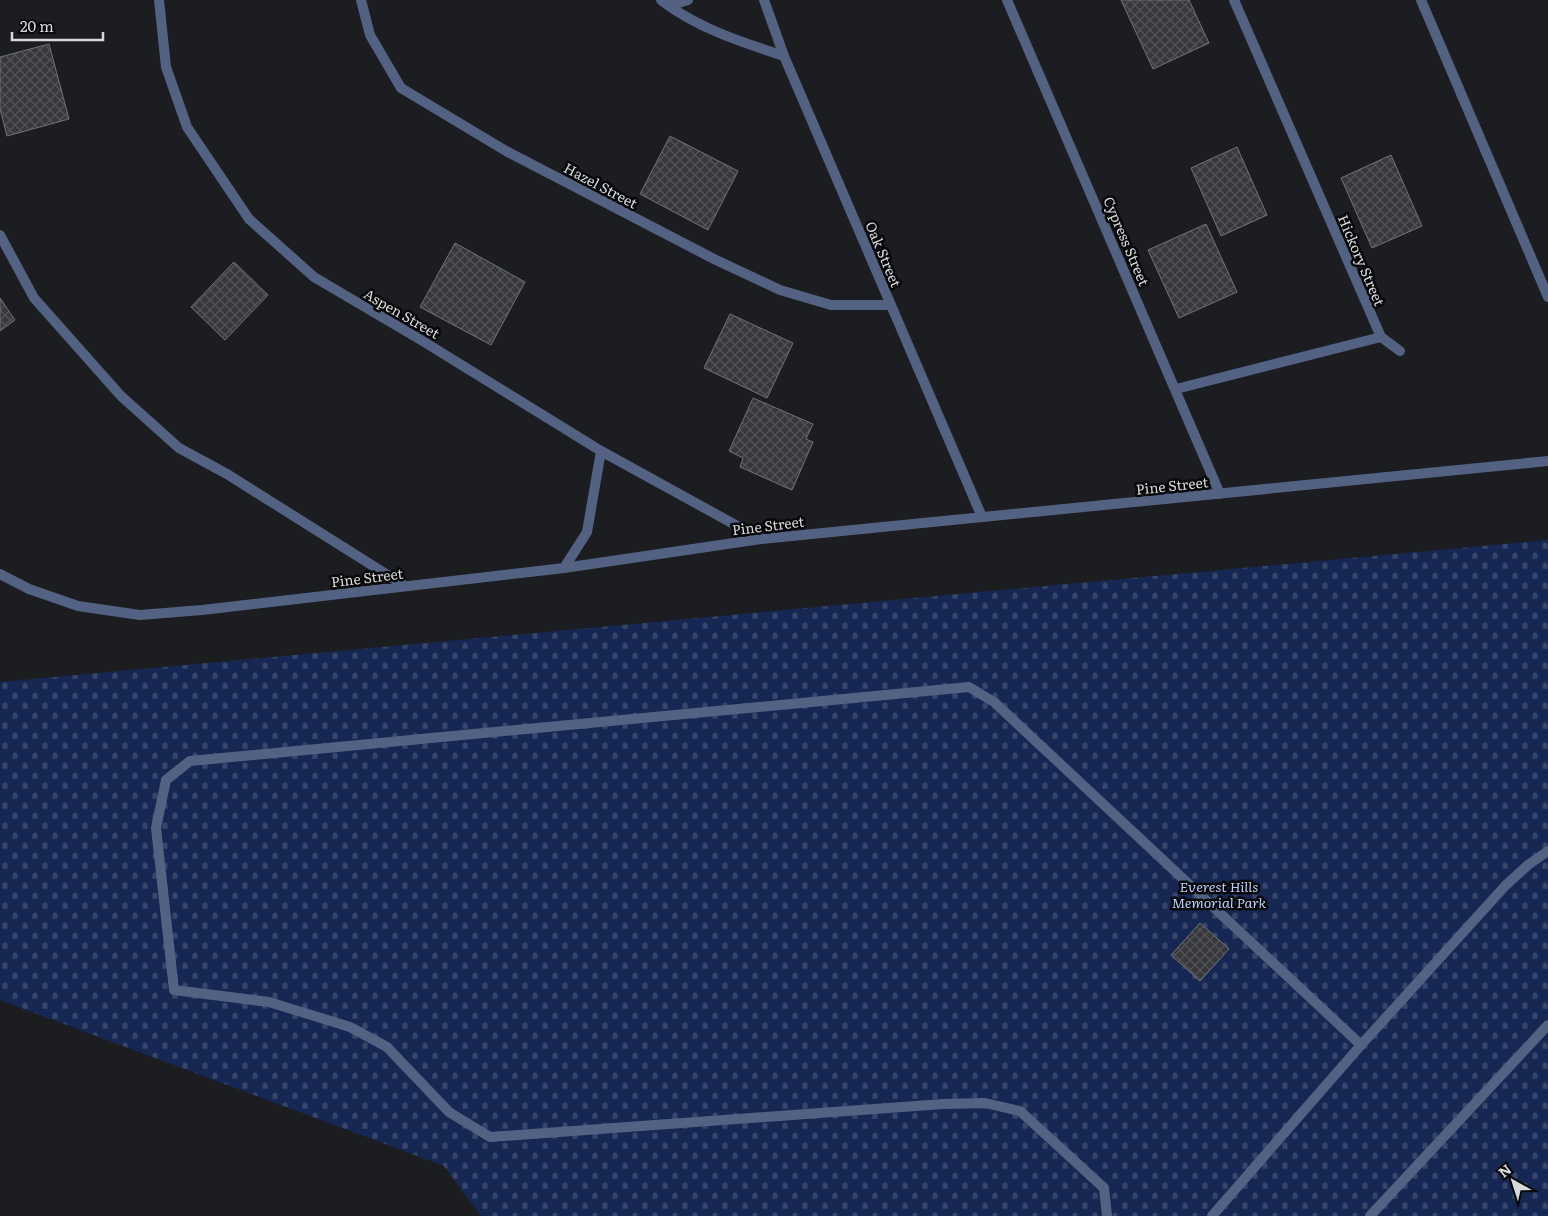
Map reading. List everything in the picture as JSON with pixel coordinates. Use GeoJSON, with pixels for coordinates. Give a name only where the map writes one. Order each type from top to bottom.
{"type":"FeatureCollection","features":[{"type":"Feature","properties":{"kind":"street","name":"Aspen Street"},"geometry":{"type":"LineString","coordinates":[[158,0],[166,66],[187,128],[249,219],[314,278],[421,340],[601,451],[761,539]]}},
{"type":"Feature","properties":{"kind":"street","name":"Hazel Street"},"geometry":{"type":"LineString","coordinates":[[361,0],[370,35],[401,88],[506,151],[714,260],[780,290],[831,305],[891,305]]}},
{"type":"Feature","properties":{"kind":"street"},"geometry":{"type":"LineString","coordinates":[[665,3],[688,0]]}},
{"type":"Feature","properties":{"kind":"street","name":"Oak Street"},"geometry":{"type":"LineString","coordinates":[[764,0],[784,56],[982,517]]}},
{"type":"Feature","properties":{"kind":"street","name":"Cypress Street"},"geometry":{"type":"LineString","coordinates":[[1007,0],[1220,494]]}},
{"type":"Feature","properties":{"kind":"street","name":"Hickory Street"},"geometry":{"type":"LineString","coordinates":[[1234,0],[1381,337]]}},
{"type":"Feature","properties":{"kind":"street"},"geometry":{"type":"LineString","coordinates":[[1421,0],[1548,297]]}},
{"type":"Feature","properties":{"kind":"street"},"geometry":{"type":"LineString","coordinates":[[665,3],[702,26],[784,56]]}},
{"type":"Feature","properties":{"kind":"street"},"geometry":{"type":"LineString","coordinates":[[0,235],[34,298],[121,396],[179,448],[227,474],[405,586]]}},
{"type":"Feature","properties":{"kind":"street"},"geometry":{"type":"LineString","coordinates":[[1176,389],[1381,337],[1400,352]]}},
{"type":"Feature","properties":{"kind":"street"},"geometry":{"type":"LineString","coordinates":[[564,568],[587,532],[601,451]]}},
{"type":"Feature","properties":{"kind":"street","name":"Pine Street"},"geometry":{"type":"LineString","coordinates":[[0,574],[29,589],[78,606],[140,615],[202,610],[564,568],[761,539],[1548,461]]}},
{"type":"Feature","properties":{"kind":"street"},"geometry":{"type":"LineString","coordinates":[[1107,1216],[1104,1188],[1020,1111],[985,1103],[923,1105],[490,1137],[449,1112],[387,1047],[350,1027],[269,1002],[174,990],[156,828],[166,780],[190,761],[969,688],[994,702],[1361,1046]]}},
{"type":"Feature","properties":{"kind":"street"},"geometry":{"type":"LineString","coordinates":[[1212,1216],[1361,1046],[1506,886],[1528,865],[1548,851]]}},
{"type":"Feature","properties":{"kind":"street"},"geometry":{"type":"LineString","coordinates":[[1370,1216],[1548,1024]]}},
{"type":"Feature","properties":{"kind":"green space","name":"Everest Hills Memorial Park"},"geometry":{"type":"Polygon","coordinates":[[[1548,540],[1548,1216],[481,1216],[444,1166],[0,1000],[0,682],[1548,540]]]}},
{"type":"Feature","properties":{"kind":"building"},"geometry":{"type":"Polygon","coordinates":[[[1121,0],[1189,0],[1209,43],[1153,69],[1121,0]]]}},
{"type":"Feature","properties":{"kind":"building"},"geometry":{"type":"Polygon","coordinates":[[[49,44],[69,119],[7,136],[0,109],[0,57],[49,44]]]}},
{"type":"Feature","properties":{"kind":"building"},"geometry":{"type":"Polygon","coordinates":[[[670,136],[738,171],[708,230],[640,194],[670,136]]]}},
{"type":"Feature","properties":{"kind":"building"},"geometry":{"type":"Polygon","coordinates":[[[1237,147],[1267,215],[1221,236],[1191,168],[1237,147]]]}},
{"type":"Feature","properties":{"kind":"building"},"geometry":{"type":"Polygon","coordinates":[[[1391,155],[1422,226],[1372,248],[1341,178],[1391,155]]]}},
{"type":"Feature","properties":{"kind":"building"},"geometry":{"type":"Polygon","coordinates":[[[1206,224],[1237,292],[1179,318],[1148,250],[1206,224]]]}},
{"type":"Feature","properties":{"kind":"building"},"geometry":{"type":"Polygon","coordinates":[[[455,243],[525,282],[491,345],[420,307],[455,243]]]}},
{"type":"Feature","properties":{"kind":"building"},"geometry":{"type":"Polygon","coordinates":[[[234,262],[268,295],[225,340],[191,307],[234,262]]]}},
{"type":"Feature","properties":{"kind":"building"},"geometry":{"type":"Polygon","coordinates":[[[0,298],[15,320],[0,331],[0,298]]]}},
{"type":"Feature","properties":{"kind":"building"},"geometry":{"type":"Polygon","coordinates":[[[730,314],[793,343],[767,398],[704,368],[730,314]]]}},
{"type":"Feature","properties":{"kind":"building"},"geometry":{"type":"Polygon","coordinates":[[[753,398],[813,424],[806,439],[813,442],[792,490],[740,467],[743,458],[729,451],[753,398]]]}},
{"type":"Feature","properties":{"kind":"building"},"geometry":{"type":"Polygon","coordinates":[[[1200,923],[1229,949],[1200,981],[1171,955],[1200,923]]]}}]}
